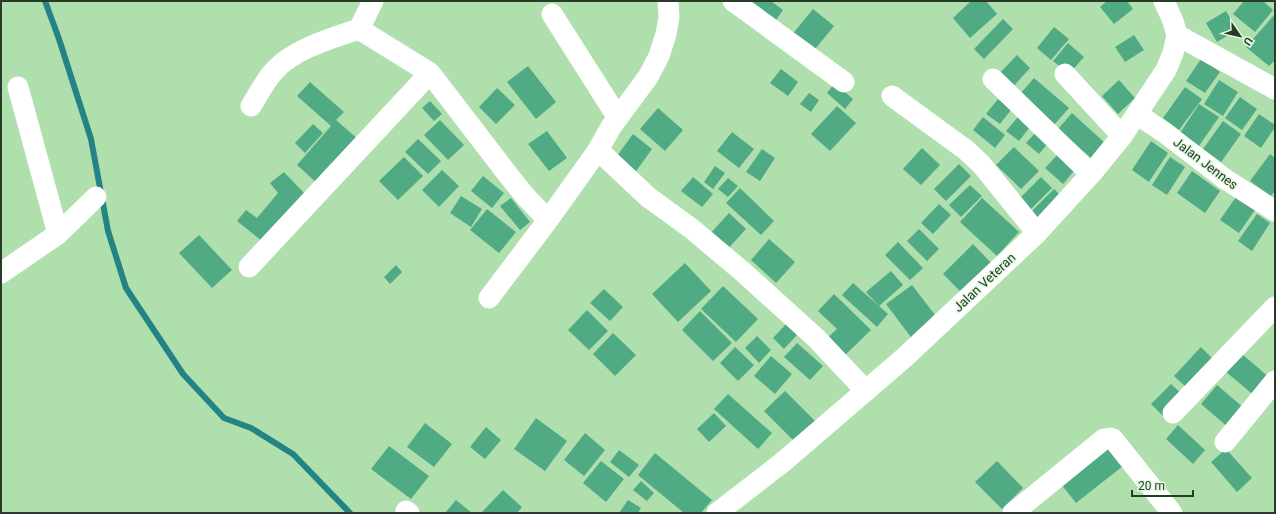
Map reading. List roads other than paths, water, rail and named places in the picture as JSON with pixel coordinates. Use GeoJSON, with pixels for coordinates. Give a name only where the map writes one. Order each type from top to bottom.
{"type":"FeatureCollection","features":[{"type":"Feature","properties":{"kind":"street"},"geometry":{"type":"LineString","coordinates":[[251,106],[274,70],[290,57],[324,41],[359,29],[373,1]]}},
{"type":"Feature","properties":{"kind":"street"},"geometry":{"type":"LineString","coordinates":[[489,298],[548,220],[598,150],[611,127],[648,77],[659,56],[666,34],[669,17],[668,1]]}},
{"type":"Feature","properties":{"kind":"street"},"geometry":{"type":"LineString","coordinates":[[733,1],[844,82]]}},
{"type":"Feature","properties":{"kind":"street"},"geometry":{"type":"LineString","coordinates":[[1164,1],[1173,21],[1177,35],[1275,89]]}},
{"type":"Feature","properties":{"kind":"street"},"geometry":{"type":"LineString","coordinates":[[552,14],[618,118]]}},
{"type":"Feature","properties":{"kind":"street"},"geometry":{"type":"LineString","coordinates":[[359,29],[430,73],[509,176],[526,197],[548,220]]}},
{"type":"Feature","properties":{"kind":"street","name":"Jalan Veteran"},"geometry":{"type":"LineString","coordinates":[[717,513],[783,462],[905,357],[1037,233],[1091,174],[1122,136],[1166,70],[1173,53],[1177,35]]}},
{"type":"Feature","properties":{"kind":"street"},"geometry":{"type":"LineString","coordinates":[[249,267],[430,73]]}},
{"type":"Feature","properties":{"kind":"street"},"geometry":{"type":"LineString","coordinates":[[1065,74],[1122,136]]}},
{"type":"Feature","properties":{"kind":"street"},"geometry":{"type":"LineString","coordinates":[[993,79],[1091,174]]}},
{"type":"Feature","properties":{"kind":"street"},"geometry":{"type":"LineString","coordinates":[[18,86],[58,234]]}},
{"type":"Feature","properties":{"kind":"street"},"geometry":{"type":"LineString","coordinates":[[892,96],[966,150],[981,164],[1037,233]]}},
{"type":"Feature","properties":{"kind":"street","name":"Jalan Jennes"},"geometry":{"type":"LineString","coordinates":[[1137,114],[1166,132],[1225,178],[1275,211]]}},
{"type":"Feature","properties":{"kind":"street"},"geometry":{"type":"LineString","coordinates":[[598,150],[648,197],[692,230],[749,277],[816,338],[866,391]]}},
{"type":"Feature","properties":{"kind":"street"},"geometry":{"type":"LineString","coordinates":[[1,273],[58,234],[96,197]]}},
{"type":"Feature","properties":{"kind":"street"},"geometry":{"type":"LineString","coordinates":[[1173,413],[1275,307]]}},
{"type":"Feature","properties":{"kind":"street"},"geometry":{"type":"LineString","coordinates":[[1225,442],[1275,381]]}},
{"type":"Feature","properties":{"kind":"street"},"geometry":{"type":"LineString","coordinates":[[1013,513],[1104,439],[1110,438],[1172,513]]}},
{"type":"Feature","properties":{"kind":"waterway"},"geometry":{"type":"LineString","coordinates":[[45,1],[59,39],[91,139],[108,231],[126,288],[183,374],[224,418],[251,428],[293,454],[350,513]]}}]}
